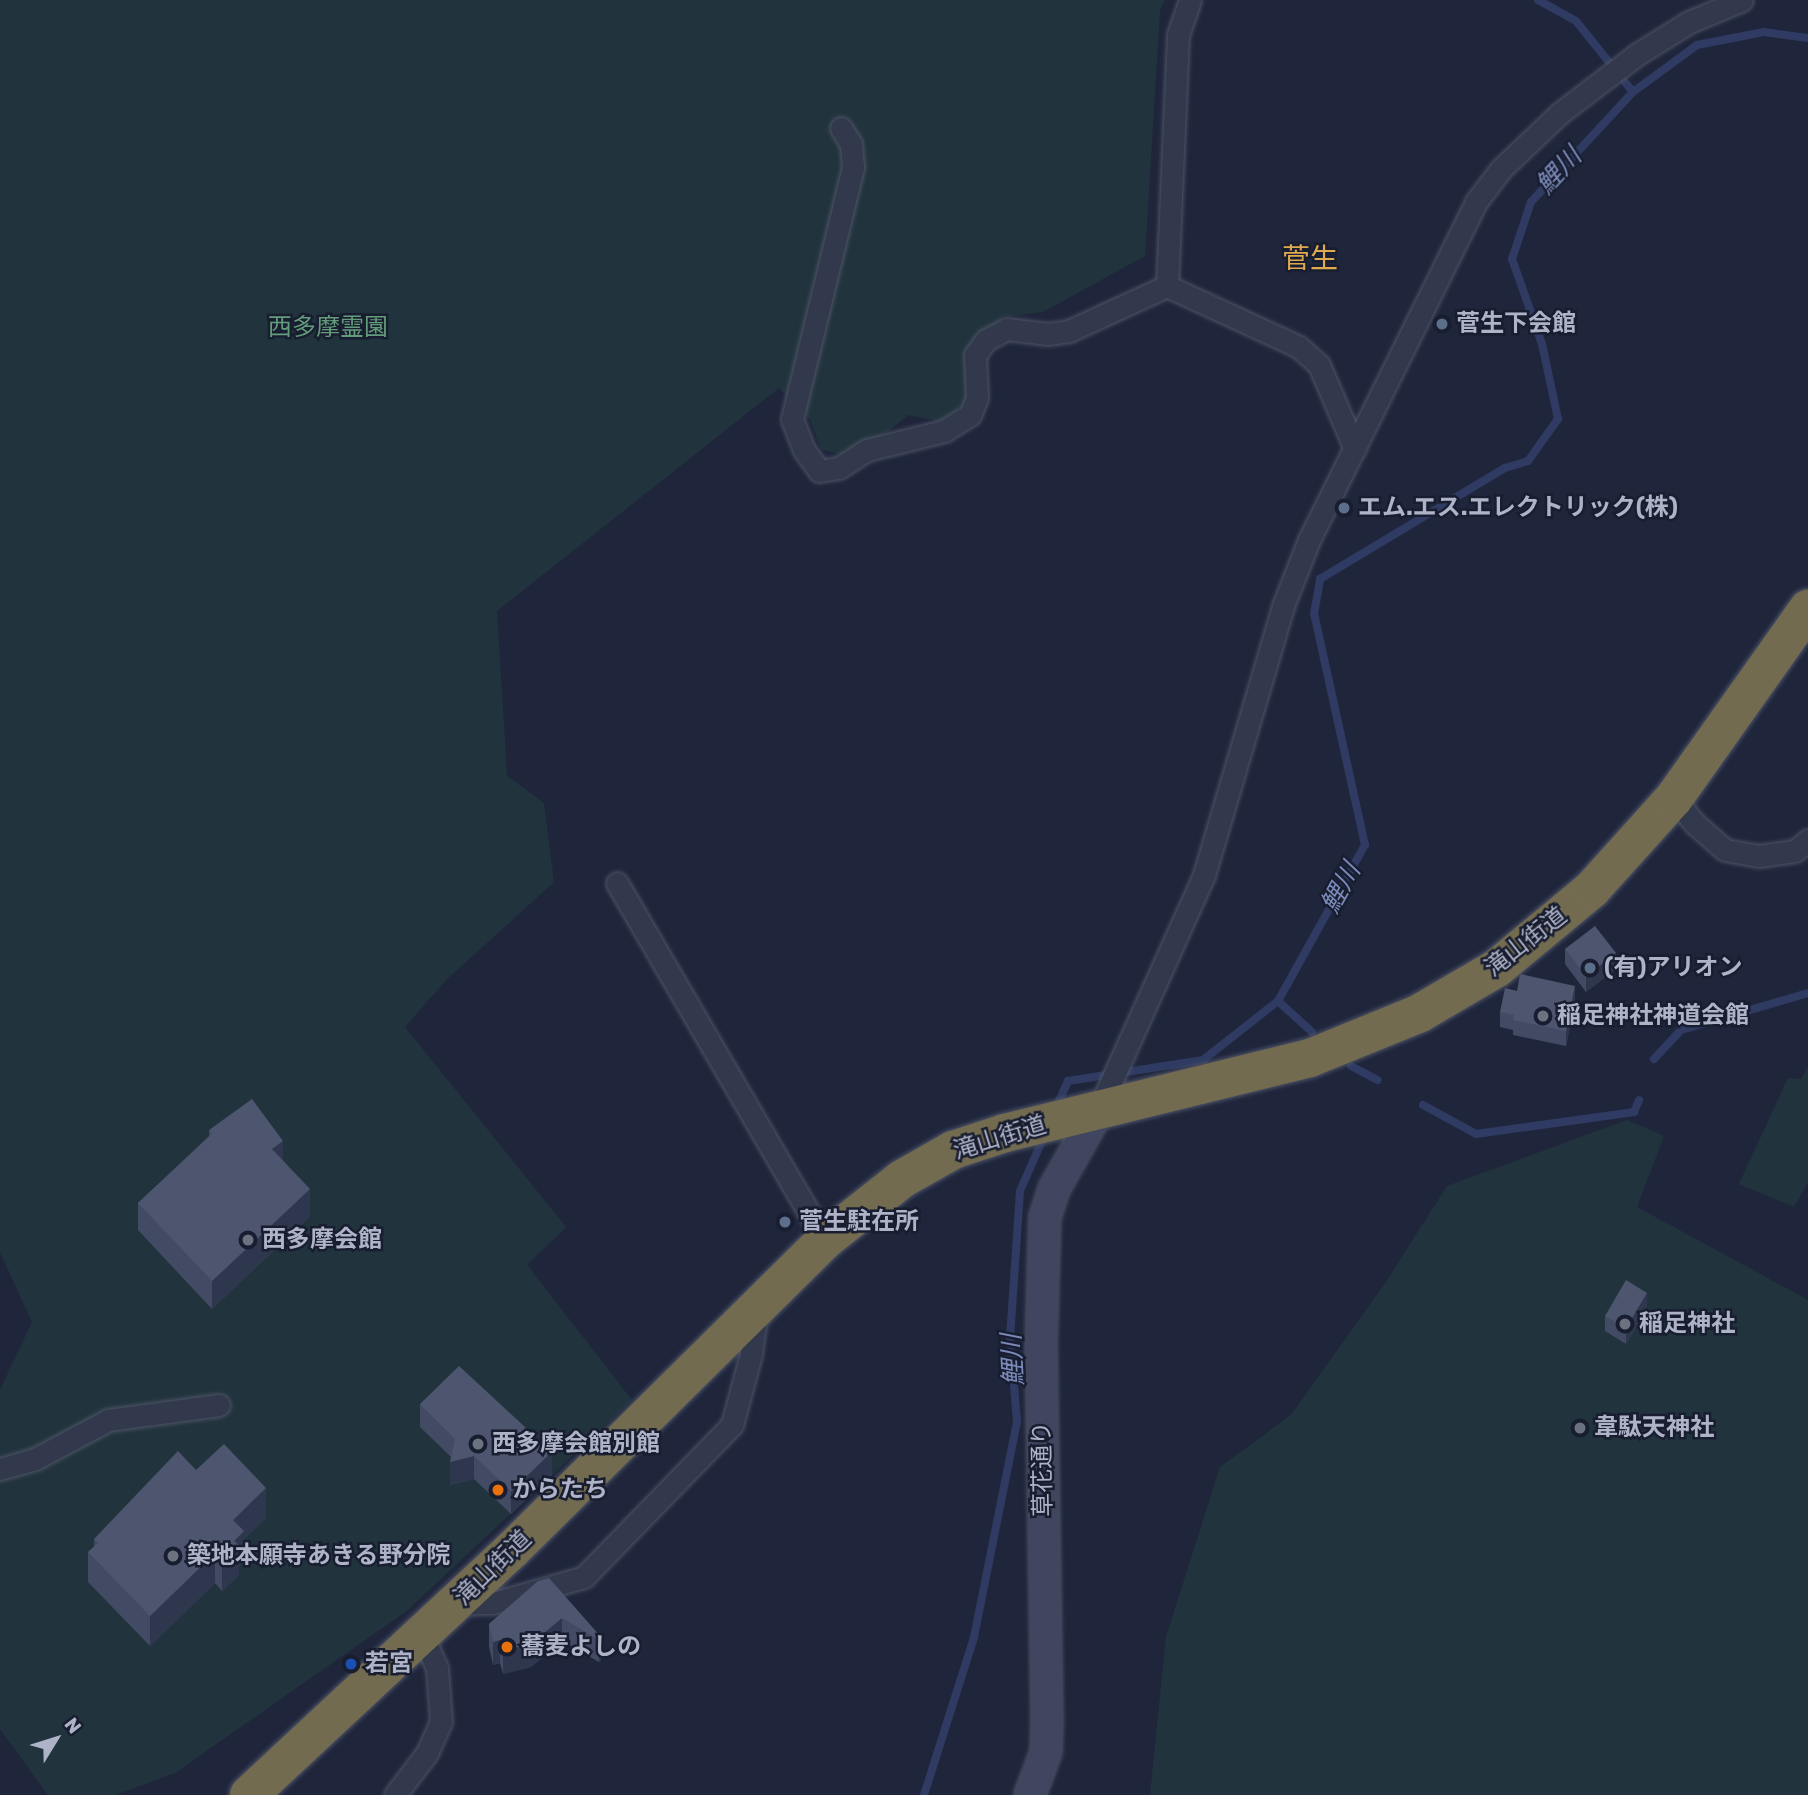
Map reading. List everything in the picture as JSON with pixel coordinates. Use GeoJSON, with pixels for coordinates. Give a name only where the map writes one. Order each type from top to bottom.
{"type":"FeatureCollection","features":[{"type":"Feature","properties":{"kind":"highway","name":"滝山街道"},"geometry":{"type":"LineString","coordinates":[[249,1795],[422,1636],[757,1311],[825,1240],[902,1179],[953,1150],[1094,1104],[1310,1058],[1420,1013],[1497,968],[1592,889],[1674,798],[1808,610]]}},
{"type":"Feature","properties":{"kind":"street"},"geometry":{"type":"LineString","coordinates":[[1167,286],[1178,35],[1190,0]]}},
{"type":"Feature","properties":{"kind":"street"},"geometry":{"type":"LineString","coordinates":[[1094,1104],[1204,875],[1283,606],[1309,540],[1476,202],[1501,169],[1596,86],[1636,55],[1689,22],[1742,0]]}},
{"type":"Feature","properties":{"kind":"street"},"geometry":{"type":"LineString","coordinates":[[841,128],[851,144],[853,167],[792,419],[804,450],[819,471],[839,468],[867,450],[944,431],[970,415],[977,398],[975,355],[986,340],[1007,329],[1048,334],[1069,331],[1167,286],[1299,347],[1319,365],[1355,449]]}},
{"type":"Feature","properties":{"kind":"street"},"geometry":{"type":"LineString","coordinates":[[1674,798],[1694,823],[1725,850],[1759,856],[1795,851],[1808,840]]}},
{"type":"Feature","properties":{"kind":"street"},"geometry":{"type":"LineString","coordinates":[[617,883],[825,1240]]}},
{"type":"Feature","properties":{"kind":"street","name":"草花通り"},"geometry":{"type":"LineString","coordinates":[[1030,1795],[1046,1752],[1047,1719],[1041,1348],[1045,1217],[1054,1189],[1094,1104]]}},
{"type":"Feature","properties":{"kind":"street"},"geometry":{"type":"LineString","coordinates":[[454,1605],[493,1603],[584,1577],[732,1425],[751,1354],[757,1311]]}},
{"type":"Feature","properties":{"kind":"street"},"geometry":{"type":"LineString","coordinates":[[0,1469],[35,1459],[107,1420],[219,1405]]}},
{"type":"Feature","properties":{"kind":"street"},"geometry":{"type":"LineString","coordinates":[[395,1795],[427,1753],[441,1721],[437,1668],[422,1636]]}},
{"type":"Feature","properties":{"kind":"green space","name":"西多摩霊園"},"geometry":{"type":"Polygon","coordinates":[[[0,0],[1165,0],[1160,10],[1145,256],[1043,312],[1003,317],[970,353],[972,394],[944,422],[908,415],[882,437],[846,456],[821,449],[810,419],[779,388],[497,611],[507,776],[544,803],[554,882],[446,980],[405,1027],[566,1227],[527,1265],[632,1400],[408,1610],[175,1773],[115,1795],[48,1795],[0,1729],[0,1390],[32,1322],[0,1252],[0,0]]]}},
{"type":"Feature","properties":{"kind":"green space"},"geometry":{"type":"Polygon","coordinates":[[[1808,1067],[1808,1182],[1794,1207],[1739,1184],[1788,1078],[1801,1079],[1808,1067]]]}},
{"type":"Feature","properties":{"kind":"green space"},"geometry":{"type":"Polygon","coordinates":[[[1627,1120],[1664,1136],[1637,1207],[1808,1300],[1808,1795],[1150,1795],[1166,1637],[1220,1467],[1291,1415],[1384,1285],[1447,1186],[1627,1120]]]}},
{"type":"Feature","properties":{"kind":"building"},"geometry":{"type":"Polygon","coordinates":[[[1595,926],[1616,953],[1586,976],[1565,949],[1595,926]]]}},
{"type":"Feature","properties":{"kind":"building"},"geometry":{"type":"Polygon","coordinates":[[[1520,974],[1575,986],[1566,1031],[1513,1020],[1514,1015],[1500,1012],[1505,988],[1517,991],[1520,974]]]}},
{"type":"Feature","properties":{"kind":"building"},"geometry":{"type":"Polygon","coordinates":[[[252,1099],[283,1141],[272,1149],[310,1189],[212,1281],[138,1203],[212,1134],[209,1130],[252,1099]]]}},
{"type":"Feature","properties":{"kind":"building"},"geometry":{"type":"Polygon","coordinates":[[[1626,1280],[1647,1293],[1626,1328],[1605,1316],[1626,1280]]]}},
{"type":"Feature","properties":{"kind":"building","name":"西多摩会館別館"},"geometry":{"type":"Polygon","coordinates":[[[459,1366],[552,1452],[511,1491],[474,1456],[450,1462],[455,1439],[420,1404],[459,1366]]]}},
{"type":"Feature","properties":{"kind":"building","name":"築地本願寺あきる野分院"},"geometry":{"type":"Polygon","coordinates":[[[224,1444],[266,1488],[233,1520],[244,1531],[234,1541],[239,1545],[222,1561],[215,1553],[150,1616],[88,1552],[98,1543],[94,1539],[178,1451],[196,1470],[224,1444]]]}},
{"type":"Feature","properties":{"kind":"building"},"geometry":{"type":"Polygon","coordinates":[[[549,1578],[601,1637],[599,1640],[562,1618],[531,1644],[503,1651],[500,1640],[493,1642],[489,1624],[538,1581],[549,1578]]]}},
{"type":"Feature","properties":{"kind":"waterway"},"geometry":{"type":"LineString","coordinates":[[1538,0],[1576,21],[1633,92]]}},
{"type":"Feature","properties":{"kind":"waterway","name":"鯉川"},"geometry":{"type":"LineString","coordinates":[[1055,1110],[1068,1081],[1203,1060],[1278,1001],[1365,845],[1314,614],[1320,579],[1505,468],[1528,461],[1558,419],[1542,344],[1512,259],[1531,202],[1633,92],[1697,45],[1764,32],[1808,38]]}},
{"type":"Feature","properties":{"kind":"waterway"},"geometry":{"type":"LineString","coordinates":[[1654,1059],[1681,1030],[1808,993]]}},
{"type":"Feature","properties":{"kind":"waterway"},"geometry":{"type":"LineString","coordinates":[[1278,1001],[1312,1032]]}},
{"type":"Feature","properties":{"kind":"waterway"},"geometry":{"type":"LineString","coordinates":[[1351,1066],[1377,1080]]}},
{"type":"Feature","properties":{"kind":"waterway"},"geometry":{"type":"LineString","coordinates":[[1423,1105],[1476,1134],[1634,1112],[1639,1100]]}},
{"type":"Feature","properties":{"kind":"waterway","name":"鯉川"},"geometry":{"type":"LineString","coordinates":[[924,1795],[974,1637],[1017,1421],[1010,1338],[1020,1191],[1045,1134]]}},
{"type":"Feature","properties":{"kind":"place","name":"菅生下会館"},"geometry":{"type":"Point","coordinates":[1442,324]}},
{"type":"Feature","properties":{"kind":"place","name":"エム.エス.エレクトリック(株)"},"geometry":{"type":"Point","coordinates":[1344,508]}},
{"type":"Feature","properties":{"kind":"place","name":"(有)アリオン"},"geometry":{"type":"Point","coordinates":[1590,968]}},
{"type":"Feature","properties":{"kind":"place","name":"稲足神社神道会館"},"geometry":{"type":"Point","coordinates":[1543,1016]}},
{"type":"Feature","properties":{"kind":"place","name":"菅生駐在所"},"geometry":{"type":"Point","coordinates":[785,1222]}},
{"type":"Feature","properties":{"kind":"place","name":"西多摩会館"},"geometry":{"type":"Point","coordinates":[248,1240]}},
{"type":"Feature","properties":{"kind":"place","name":"稲足神社"},"geometry":{"type":"Point","coordinates":[1625,1324]}},
{"type":"Feature","properties":{"kind":"place","name":"韋駄天神社"},"geometry":{"type":"Point","coordinates":[1580,1428]}},
{"type":"Feature","properties":{"kind":"place","name":"西多摩会館別館"},"geometry":{"type":"Point","coordinates":[478,1444]}},
{"type":"Feature","properties":{"kind":"place","name":"からたち"},"geometry":{"type":"Point","coordinates":[498,1490]}},
{"type":"Feature","properties":{"kind":"place","name":"築地本願寺あきる野分院"},"geometry":{"type":"Point","coordinates":[173,1556]}},
{"type":"Feature","properties":{"kind":"place","name":"蕎麦よしの"},"geometry":{"type":"Point","coordinates":[507,1647]}},
{"type":"Feature","properties":{"kind":"place","name":"若宮"},"geometry":{"type":"Point","coordinates":[351,1664]}},
{"type":"Feature","properties":{"kind":"district","name":"菅生"},"geometry":{"type":"Point","coordinates":[1310,259]}}]}
